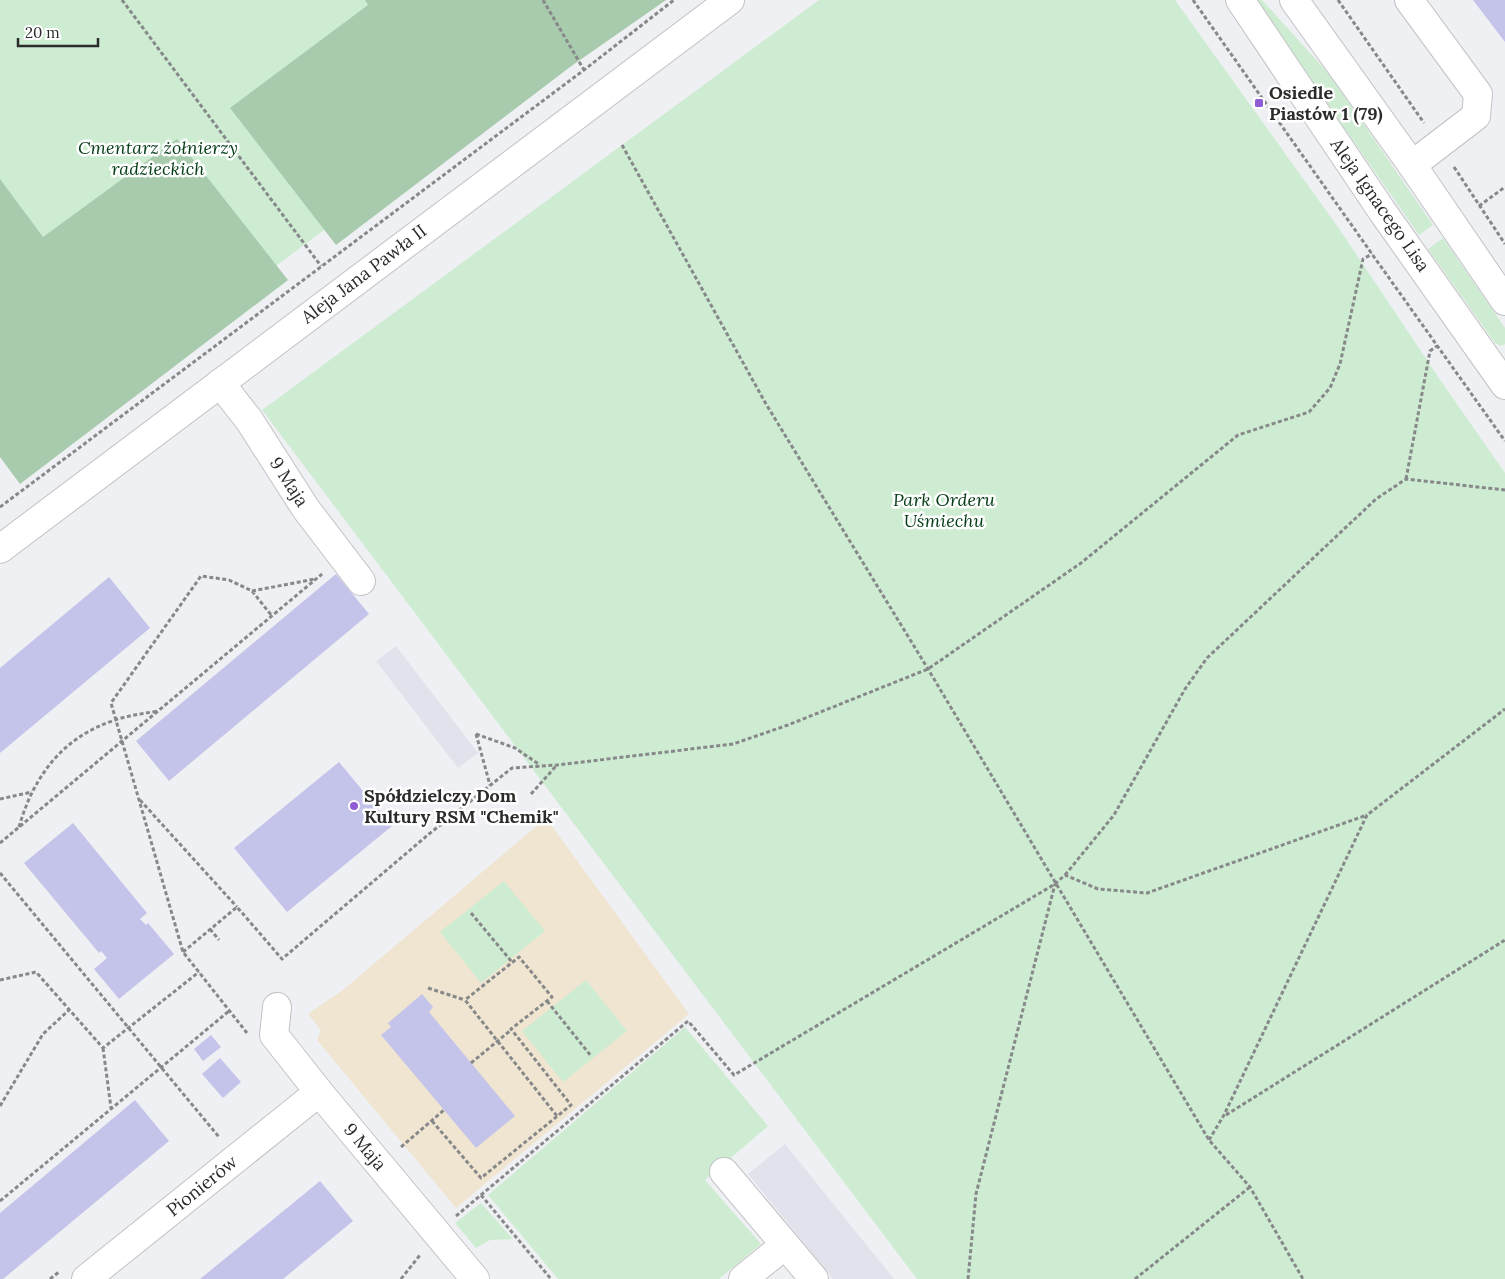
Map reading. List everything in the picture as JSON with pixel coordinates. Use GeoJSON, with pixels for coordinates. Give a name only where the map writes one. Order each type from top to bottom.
{"type":"FeatureCollection","features":[{"type":"Feature","properties":{"kind":"street","name":"Aleja Jana Pawła II"},"geometry":{"type":"LineString","coordinates":[[0,549],[730,0]]}},
{"type":"Feature","properties":{"kind":"street","name":"Aleja Ignacego Lisa"},"geometry":{"type":"LineString","coordinates":[[1240,0],[1382,211],[1505,385]]}},
{"type":"Feature","properties":{"kind":"street"},"geometry":{"type":"LineString","coordinates":[[1294,0],[1412,165],[1505,301]]}},
{"type":"Feature","properties":{"kind":"street"},"geometry":{"type":"LineString","coordinates":[[1409,0],[1478,94],[1476,116],[1412,165]]}},
{"type":"Feature","properties":{"kind":"street","name":"9 Maja"},"geometry":{"type":"LineString","coordinates":[[220,383],[250,420],[306,509],[360,581]]}},
{"type":"Feature","properties":{"kind":"street","name":"9 Maja"},"geometry":{"type":"LineString","coordinates":[[277,1007],[274,1035],[319,1092],[475,1279]]}},
{"type":"Feature","properties":{"kind":"street","name":"Pionierów"},"geometry":{"type":"LineString","coordinates":[[75,1273],[319,1092]]}},
{"type":"Feature","properties":{"kind":"street"},"geometry":{"type":"LineString","coordinates":[[724,1172],[814,1279]]}},
{"type":"Feature","properties":{"kind":"street"},"geometry":{"type":"LineString","coordinates":[[743,1279],[785,1245]]}},
{"type":"Feature","properties":{"kind":"path"},"geometry":{"type":"LineString","coordinates":[[122,0],[321,266]]}},
{"type":"Feature","properties":{"kind":"path"},"geometry":{"type":"LineString","coordinates":[[543,0],[584,70]]}},
{"type":"Feature","properties":{"kind":"path"},"geometry":{"type":"LineString","coordinates":[[0,507],[584,70],[674,0]]}},
{"type":"Feature","properties":{"kind":"path"},"geometry":{"type":"LineString","coordinates":[[1193,0],[1505,441]]}},
{"type":"Feature","properties":{"kind":"path"},"geometry":{"type":"LineString","coordinates":[[622,145],[766,404],[928,668],[1209,1140],[1250,1187],[1303,1279]]}},
{"type":"Feature","properties":{"kind":"path"},"geometry":{"type":"LineString","coordinates":[[139,799],[282,959],[429,834],[512,768],[557,765],[733,744],[788,725],[928,668],[1081,563],[1238,435],[1309,412],[1330,388],[1340,364],[1363,259],[1372,254]]}},
{"type":"Feature","properties":{"kind":"path"},"geometry":{"type":"LineString","coordinates":[[1406,479],[1430,351],[1437,346]]}},
{"type":"Feature","properties":{"kind":"path"},"geometry":{"type":"LineString","coordinates":[[439,1235],[450,1226],[455,1217],[688,1021],[734,1075],[1055,884],[1065,875],[1114,815],[1185,690],[1206,658],[1376,499],[1406,479],[1505,490]]}},
{"type":"Feature","properties":{"kind":"path"},"geometry":{"type":"LineString","coordinates":[[0,843],[342,557]]}},
{"type":"Feature","properties":{"kind":"path"},"geometry":{"type":"LineString","coordinates":[[252,1040],[184,952],[111,703],[202,576],[229,580],[252,591],[272,616]]}},
{"type":"Feature","properties":{"kind":"path"},"geometry":{"type":"LineString","coordinates":[[252,591],[317,579]]}},
{"type":"Feature","properties":{"kind":"path"},"geometry":{"type":"LineString","coordinates":[[1065,875],[1098,889],[1147,893],[1367,815],[1505,709]]}},
{"type":"Feature","properties":{"kind":"path"},"geometry":{"type":"LineString","coordinates":[[18,827],[25,806],[47,767],[67,746],[84,734],[116,720],[157,711]]}},
{"type":"Feature","properties":{"kind":"path"},"geometry":{"type":"LineString","coordinates":[[490,785],[476,734],[515,748],[541,766]]}},
{"type":"Feature","properties":{"kind":"path"},"geometry":{"type":"LineString","coordinates":[[531,794],[557,765]]}},
{"type":"Feature","properties":{"kind":"path"},"geometry":{"type":"LineString","coordinates":[[0,799],[32,792]]}},
{"type":"Feature","properties":{"kind":"path"},"geometry":{"type":"LineString","coordinates":[[1209,1140],[1224,1116],[1367,815]]}},
{"type":"Feature","properties":{"kind":"path"},"geometry":{"type":"LineString","coordinates":[[0,873],[222,1141]]}},
{"type":"Feature","properties":{"kind":"path"},"geometry":{"type":"LineString","coordinates":[[968,1279],[976,1194],[1055,884]]}},
{"type":"Feature","properties":{"kind":"path"},"geometry":{"type":"LineString","coordinates":[[184,952],[236,907]]}},
{"type":"Feature","properties":{"kind":"path"},"geometry":{"type":"LineString","coordinates":[[471,913],[512,962]]}},
{"type":"Feature","properties":{"kind":"path"},"geometry":{"type":"LineString","coordinates":[[210,929],[219,940]]}},
{"type":"Feature","properties":{"kind":"path"},"geometry":{"type":"LineString","coordinates":[[1224,1116],[1505,940]]}},
{"type":"Feature","properties":{"kind":"path"},"geometry":{"type":"LineString","coordinates":[[465,1000],[519,957],[552,997],[471,1062]]}},
{"type":"Feature","properties":{"kind":"path"},"geometry":{"type":"LineString","coordinates":[[0,980],[36,972],[70,1010],[103,1048],[112,1108]]}},
{"type":"Feature","properties":{"kind":"path"},"geometry":{"type":"LineString","coordinates":[[103,1048],[199,972]]}},
{"type":"Feature","properties":{"kind":"path"},"geometry":{"type":"LineString","coordinates":[[428,988],[465,1000],[557,1116]]}},
{"type":"Feature","properties":{"kind":"path"},"geometry":{"type":"LineString","coordinates":[[547,1001],[591,1056]]}},
{"type":"Feature","properties":{"kind":"path"},"geometry":{"type":"LineString","coordinates":[[0,1106],[42,1034],[70,1010]]}},
{"type":"Feature","properties":{"kind":"path"},"geometry":{"type":"LineString","coordinates":[[0,1201],[229,1011]]}},
{"type":"Feature","properties":{"kind":"path"},"geometry":{"type":"LineString","coordinates":[[432,1121],[481,1178],[571,1105],[511,1029]]}},
{"type":"Feature","properties":{"kind":"path"},"geometry":{"type":"LineString","coordinates":[[398,1150],[444,1110]]}},
{"type":"Feature","properties":{"kind":"path"},"geometry":{"type":"LineString","coordinates":[[1135,1279],[1250,1187]]}},
{"type":"Feature","properties":{"kind":"path"},"geometry":{"type":"LineString","coordinates":[[481,1195],[551,1279]]}},
{"type":"Feature","properties":{"kind":"path"},"geometry":{"type":"LineString","coordinates":[[50,1279],[75,1273]]}},
{"type":"Feature","properties":{"kind":"shaded area"},"geometry":{"type":"Polygon","coordinates":[[[396,646],[478,753],[458,768],[376,661],[396,646]]]}},
{"type":"Feature","properties":{"kind":"shaded area"},"geometry":{"type":"Polygon","coordinates":[[[546,818],[689,1014],[456,1208],[317,1040],[321,1030],[308,1014],[343,990],[546,818]]]}},
{"type":"Feature","properties":{"kind":"shaded area"},"geometry":{"type":"Polygon","coordinates":[[[785,1144],[894,1279],[833,1279],[748,1174],[785,1144]]]}},
{"type":"Feature","properties":{"kind":"green space","name":"Cmentarz żołnierzy radzieckich"},"geometry":{"type":"Polygon","coordinates":[[[0,0],[519,0],[385,184],[227,303],[238,317],[84,435],[0,325],[0,0]]]}},
{"type":"Feature","properties":{"kind":"green space"},"geometry":{"type":"Polygon","coordinates":[[[365,0],[666,0],[570,67],[336,245],[230,108],[368,5],[365,0]]]}},
{"type":"Feature","properties":{"kind":"green space","name":"Park Orderu Uśmiechu"},"geometry":{"type":"Polygon","coordinates":[[[819,0],[1175,0],[1340,230],[1505,473],[1505,1279],[917,1279],[262,410],[819,0]]]}},
{"type":"Feature","properties":{"kind":"green space"},"geometry":{"type":"Polygon","coordinates":[[[1255,0],[1262,0],[1329,74],[1433,225],[1419,235],[1255,0]]]}},
{"type":"Feature","properties":{"kind":"green space"},"geometry":{"type":"Polygon","coordinates":[[[177,139],[288,280],[20,484],[0,457],[0,179],[43,237],[177,139]]]}},
{"type":"Feature","properties":{"kind":"green space"},"geometry":{"type":"Polygon","coordinates":[[[1443,238],[1505,328],[1505,344],[1501,346],[1495,343],[1428,249],[1443,238]]]}},
{"type":"Feature","properties":{"kind":"green space"},"geometry":{"type":"Polygon","coordinates":[[[504,881],[545,931],[481,983],[440,932],[504,881]]]}},
{"type":"Feature","properties":{"kind":"green space"},"geometry":{"type":"Polygon","coordinates":[[[586,980],[627,1031],[563,1082],[522,1031],[586,980]]]}},
{"type":"Feature","properties":{"kind":"green space"},"geometry":{"type":"Polygon","coordinates":[[[685,1027],[768,1126],[705,1180],[761,1244],[719,1279],[558,1279],[488,1195],[685,1027]]]}},
{"type":"Feature","properties":{"kind":"green space"},"geometry":{"type":"Polygon","coordinates":[[[481,1203],[513,1239],[490,1240],[476,1248],[455,1223],[481,1203]]]}},
{"type":"Feature","properties":{"kind":"building"},"geometry":{"type":"Polygon","coordinates":[[[1473,0],[1505,0],[1505,42],[1473,0]]]}},
{"type":"Feature","properties":{"kind":"building"},"geometry":{"type":"Polygon","coordinates":[[[336,574],[369,614],[169,781],[136,741],[336,574]]]}},
{"type":"Feature","properties":{"kind":"building"},"geometry":{"type":"Polygon","coordinates":[[[109,577],[150,628],[0,753],[0,668],[109,577]]]}},
{"type":"Feature","properties":{"kind":"building"},"geometry":{"type":"Polygon","coordinates":[[[339,762],[392,826],[287,912],[234,848],[339,762]]]}},
{"type":"Feature","properties":{"kind":"building"},"geometry":{"type":"Polygon","coordinates":[[[73,823],[147,913],[140,919],[146,925],[148,923],[174,954],[119,999],[94,969],[107,958],[101,951],[99,953],[24,863],[73,823]]]}},
{"type":"Feature","properties":{"kind":"building"},"geometry":{"type":"Polygon","coordinates":[[[422,994],[433,1007],[429,1012],[515,1116],[476,1148],[381,1035],[391,1027],[388,1023],[422,994]]]}},
{"type":"Feature","properties":{"kind":"building"},"geometry":{"type":"Polygon","coordinates":[[[211,1035],[221,1047],[203,1061],[194,1049],[211,1035]]]}},
{"type":"Feature","properties":{"kind":"building"},"geometry":{"type":"Polygon","coordinates":[[[220,1058],[241,1082],[223,1098],[202,1074],[220,1058]]]}},
{"type":"Feature","properties":{"kind":"building"},"geometry":{"type":"Polygon","coordinates":[[[135,1100],[169,1141],[3,1279],[0,1279],[0,1213],[135,1100]]]}},
{"type":"Feature","properties":{"kind":"building"},"geometry":{"type":"Polygon","coordinates":[[[320,1181],[353,1221],[283,1279],[200,1279],[320,1181]]]}},
{"type":"Feature","properties":{"kind":"place","name":"Osiedle Piastów 1 (79)"},"geometry":{"type":"Point","coordinates":[1259,103]}},
{"type":"Feature","properties":{"kind":"place","name":"Spółdzielczy Dom Kultury RSM \"Chemik\""},"geometry":{"type":"Point","coordinates":[354,806]}}]}
